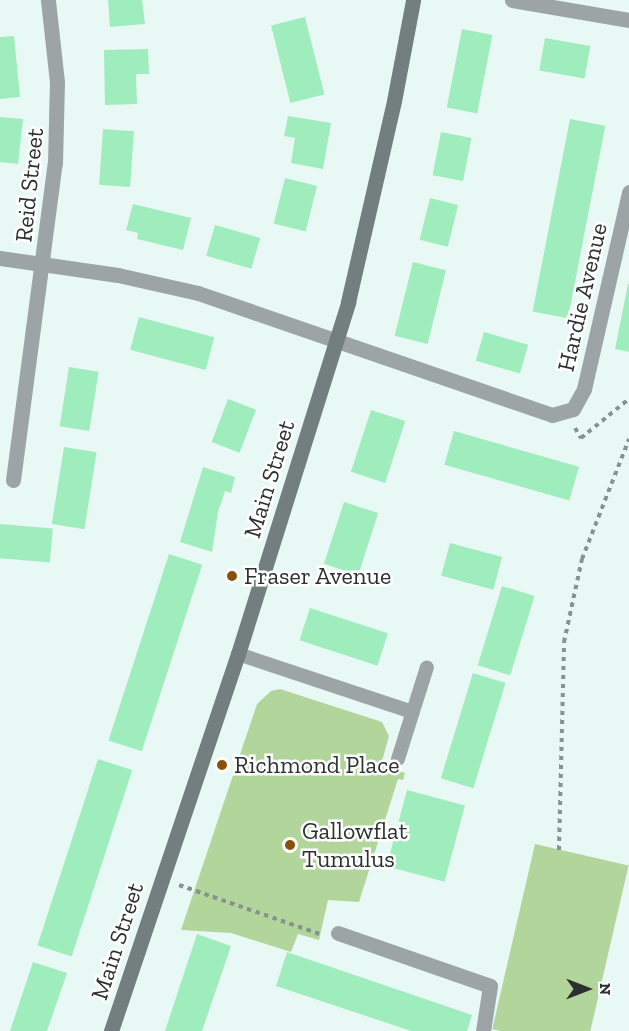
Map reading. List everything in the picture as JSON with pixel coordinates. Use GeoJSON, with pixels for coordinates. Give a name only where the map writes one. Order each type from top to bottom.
{"type":"FeatureCollection","features":[{"type":"Feature","properties":{"kind":"main road","name":"Main Street"},"geometry":{"type":"LineString","coordinates":[[111,1031],[238,654],[335,342],[374,193],[413,0]]}},
{"type":"Feature","properties":{"kind":"street","name":"Reid Street"},"geometry":{"type":"LineString","coordinates":[[13,480],[43,262],[58,121],[48,0]]}},
{"type":"Feature","properties":{"kind":"street"},"geometry":{"type":"LineString","coordinates":[[512,0],[629,20]]}},
{"type":"Feature","properties":{"kind":"street","name":"Hardie Avenue"},"geometry":{"type":"LineString","coordinates":[[570,411],[584,390],[629,192]]}},
{"type":"Feature","properties":{"kind":"street"},"geometry":{"type":"LineString","coordinates":[[0,258],[43,262],[198,293],[543,412],[570,411]]}},
{"type":"Feature","properties":{"kind":"street"},"geometry":{"type":"LineString","coordinates":[[338,933],[490,986],[483,1031]]}},
{"type":"Feature","properties":{"kind":"lane"},"geometry":{"type":"LineString","coordinates":[[238,654],[412,712]]}},
{"type":"Feature","properties":{"kind":"lane"},"geometry":{"type":"LineString","coordinates":[[398,759],[427,667]]}},
{"type":"Feature","properties":{"kind":"path"},"geometry":{"type":"LineString","coordinates":[[570,411],[581,438],[629,399]]}},
{"type":"Feature","properties":{"kind":"path"},"geometry":{"type":"LineString","coordinates":[[559,850],[564,642],[582,559],[629,439]]}},
{"type":"Feature","properties":{"kind":"path"},"geometry":{"type":"LineString","coordinates":[[161,879],[321,934],[338,933]]}},
{"type":"Feature","properties":{"kind":"green space"},"geometry":{"type":"Polygon","coordinates":[[[280,689],[382,722],[389,736],[381,765],[405,773],[403,780],[398,779],[359,902],[328,900],[319,940],[298,934],[291,952],[231,933],[181,930],[257,704],[271,691],[280,689]]]}},
{"type":"Feature","properties":{"kind":"green space"},"geometry":{"type":"Polygon","coordinates":[[[535,844],[629,866],[590,1031],[492,1029],[535,844]]]}},
{"type":"Feature","properties":{"kind":"building"},"geometry":{"type":"Polygon","coordinates":[[[108,0],[142,0],[145,24],[110,27],[108,0]]]}},
{"type":"Feature","properties":{"kind":"building"},"geometry":{"type":"Polygon","coordinates":[[[305,17],[324,95],[290,103],[271,25],[305,17]]]}},
{"type":"Feature","properties":{"kind":"building"},"geometry":{"type":"Polygon","coordinates":[[[462,29],[492,35],[477,113],[447,108],[462,29]]]}},
{"type":"Feature","properties":{"kind":"building"},"geometry":{"type":"Polygon","coordinates":[[[14,36],[20,97],[0,99],[0,37],[14,36]]]}},
{"type":"Feature","properties":{"kind":"building"},"geometry":{"type":"Polygon","coordinates":[[[545,38],[590,46],[585,78],[539,70],[545,38]]]}},
{"type":"Feature","properties":{"kind":"building"},"geometry":{"type":"Polygon","coordinates":[[[148,49],[149,74],[136,74],[137,104],[105,105],[104,50],[148,49]]]}},
{"type":"Feature","properties":{"kind":"building"},"geometry":{"type":"Polygon","coordinates":[[[288,116],[331,123],[323,169],[291,163],[295,138],[284,136],[288,116]]]}},
{"type":"Feature","properties":{"kind":"building"},"geometry":{"type":"Polygon","coordinates":[[[0,117],[23,119],[18,164],[0,162],[0,117]]]}},
{"type":"Feature","properties":{"kind":"building"},"geometry":{"type":"Polygon","coordinates":[[[570,119],[605,126],[568,318],[533,311],[570,119]]]}},
{"type":"Feature","properties":{"kind":"building"},"geometry":{"type":"Polygon","coordinates":[[[103,129],[134,131],[130,187],[99,185],[103,129]]]}},
{"type":"Feature","properties":{"kind":"building"},"geometry":{"type":"Polygon","coordinates":[[[441,132],[471,138],[463,181],[433,175],[441,132]]]}},
{"type":"Feature","properties":{"kind":"building"},"geometry":{"type":"Polygon","coordinates":[[[285,178],[317,186],[306,232],[274,224],[285,178]]]}},
{"type":"Feature","properties":{"kind":"building"},"geometry":{"type":"Polygon","coordinates":[[[430,198],[458,205],[448,247],[420,240],[430,198]]]}},
{"type":"Feature","properties":{"kind":"building"},"geometry":{"type":"Polygon","coordinates":[[[133,204],[191,218],[183,250],[137,239],[138,233],[126,230],[133,204]]]}},
{"type":"Feature","properties":{"kind":"building"},"geometry":{"type":"Polygon","coordinates":[[[215,225],[260,238],[251,269],[206,256],[215,225]]]}},
{"type":"Feature","properties":{"kind":"building"},"geometry":{"type":"Polygon","coordinates":[[[413,262],[446,270],[428,344],[395,336],[413,262]]]}},
{"type":"Feature","properties":{"kind":"building"},"geometry":{"type":"Polygon","coordinates":[[[629,284],[629,352],[615,349],[629,284]]]}},
{"type":"Feature","properties":{"kind":"building"},"geometry":{"type":"Polygon","coordinates":[[[139,317],[214,337],[206,370],[130,350],[139,317]]]}},
{"type":"Feature","properties":{"kind":"building"},"geometry":{"type":"Polygon","coordinates":[[[484,332],[528,345],[520,374],[476,361],[484,332]]]}},
{"type":"Feature","properties":{"kind":"building"},"geometry":{"type":"Polygon","coordinates":[[[69,367],[99,372],[89,431],[60,426],[69,367]]]}},
{"type":"Feature","properties":{"kind":"building"},"geometry":{"type":"Polygon","coordinates":[[[228,399],[256,410],[240,453],[212,442],[228,399]]]}},
{"type":"Feature","properties":{"kind":"building"},"geometry":{"type":"Polygon","coordinates":[[[371,410],[405,421],[385,483],[351,472],[371,410]]]}},
{"type":"Feature","properties":{"kind":"building"},"geometry":{"type":"Polygon","coordinates":[[[454,431],[579,467],[569,500],[444,465],[454,431]]]}},
{"type":"Feature","properties":{"kind":"building"},"geometry":{"type":"Polygon","coordinates":[[[64,447],[97,452],[84,529],[52,524],[64,447]]]}},
{"type":"Feature","properties":{"kind":"building"},"geometry":{"type":"Polygon","coordinates":[[[203,467],[235,477],[231,493],[225,491],[218,512],[212,552],[180,542],[203,467]]]}},
{"type":"Feature","properties":{"kind":"building"},"geometry":{"type":"Polygon","coordinates":[[[344,502],[378,513],[358,575],[324,564],[344,502]]]}},
{"type":"Feature","properties":{"kind":"building"},"geometry":{"type":"Polygon","coordinates":[[[0,524],[53,529],[50,562],[0,558],[0,524]]]}},
{"type":"Feature","properties":{"kind":"building"},"geometry":{"type":"Polygon","coordinates":[[[450,543],[502,557],[493,590],[441,576],[450,543]]]}},
{"type":"Feature","properties":{"kind":"building"},"geometry":{"type":"Polygon","coordinates":[[[169,554],[202,565],[142,751],[108,740],[169,554]]]}},
{"type":"Feature","properties":{"kind":"building"},"geometry":{"type":"Polygon","coordinates":[[[502,586],[535,596],[510,675],[478,665],[502,586]]]}},
{"type":"Feature","properties":{"kind":"building"},"geometry":{"type":"Polygon","coordinates":[[[310,608],[388,633],[377,666],[299,640],[310,608]]]}},
{"type":"Feature","properties":{"kind":"building"},"geometry":{"type":"Polygon","coordinates":[[[473,673],[506,683],[473,788],[441,778],[473,673]]]}},
{"type":"Feature","properties":{"kind":"building"},"geometry":{"type":"Polygon","coordinates":[[[98,759],[132,770],[72,957],[37,945],[98,759]]]}},
{"type":"Feature","properties":{"kind":"building"},"geometry":{"type":"Polygon","coordinates":[[[407,790],[465,806],[445,882],[387,866],[407,790]]]}},
{"type":"Feature","properties":{"kind":"building"},"geometry":{"type":"Polygon","coordinates":[[[197,934],[231,946],[202,1031],[165,1031],[197,934]]]}},
{"type":"Feature","properties":{"kind":"building"},"geometry":{"type":"Polygon","coordinates":[[[287,952],[472,1015],[467,1031],[411,1031],[276,986],[287,952]]]}},
{"type":"Feature","properties":{"kind":"building"},"geometry":{"type":"Polygon","coordinates":[[[33,962],[67,973],[47,1031],[10,1031],[33,962]]]}},
{"type":"Feature","properties":{"kind":"place","name":"Fraser Avenue"},"geometry":{"type":"Point","coordinates":[232,576]}},
{"type":"Feature","properties":{"kind":"place","name":"Richmond Place"},"geometry":{"type":"Point","coordinates":[222,765]}},
{"type":"Feature","properties":{"kind":"place","name":"Gallowflat Tumulus"},"geometry":{"type":"Point","coordinates":[290,845]}}]}
